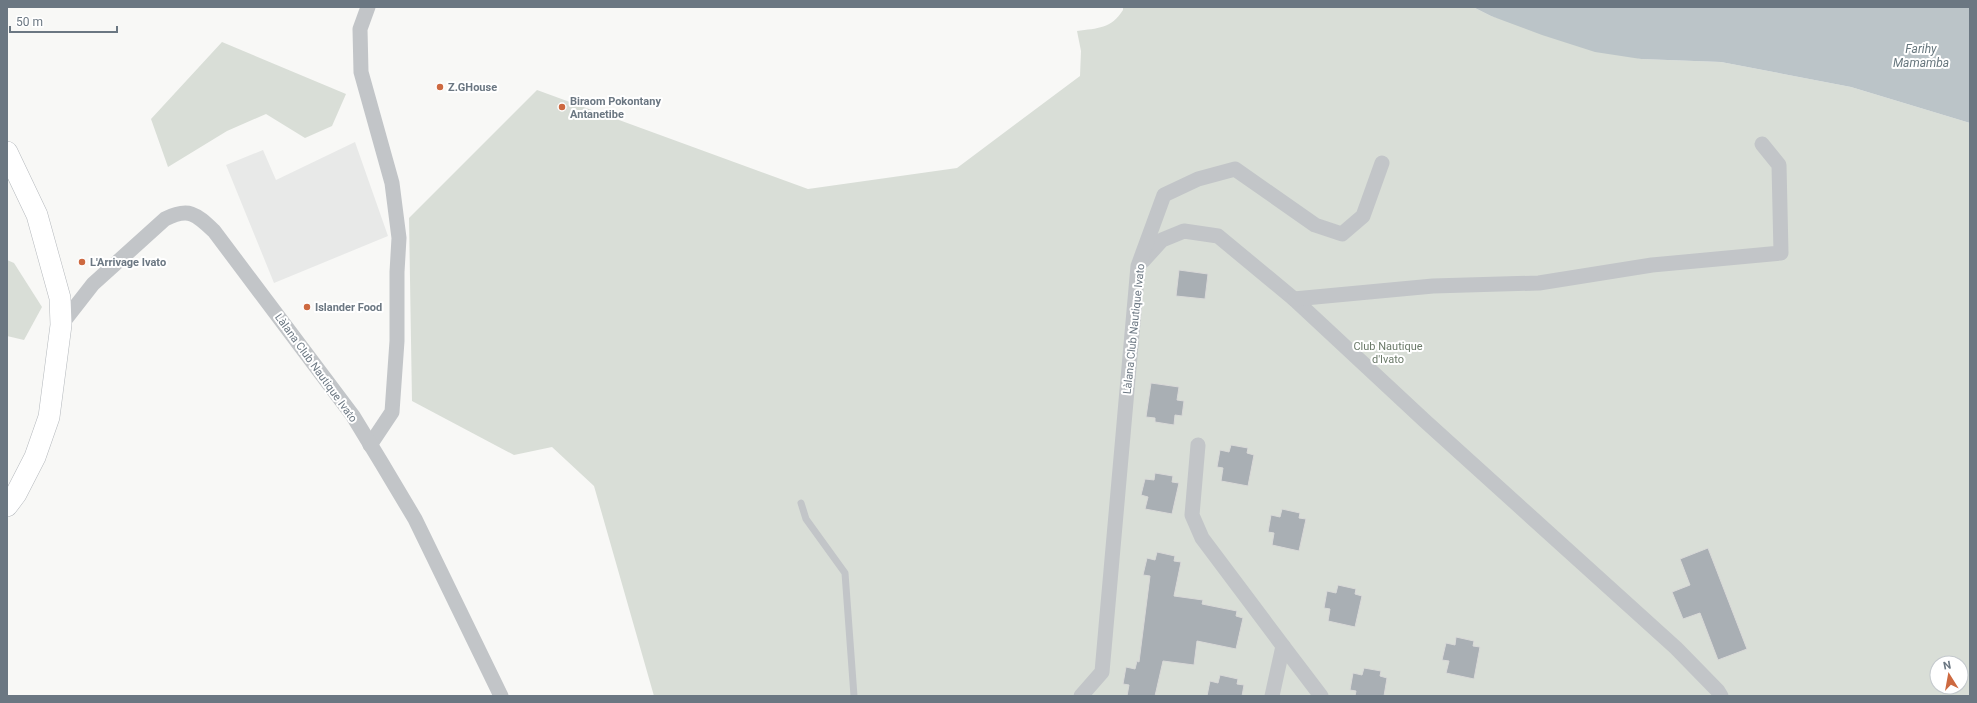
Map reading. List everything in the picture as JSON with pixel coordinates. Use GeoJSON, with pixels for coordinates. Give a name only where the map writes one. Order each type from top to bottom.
{"type":"FeatureCollection","features":[{"type":"Feature","properties":{"kind":"main road"},"geometry":{"type":"LineString","coordinates":[[7,152],[37,215],[60,298],[61,325],[49,417],[35,457],[16,494],[7,506]]}},
{"type":"Feature","properties":{"kind":"street"},"geometry":{"type":"LineString","coordinates":[[368,7],[360,29],[361,72],[392,183],[399,238],[397,272],[397,341],[392,412],[370,445]]}},
{"type":"Feature","properties":{"kind":"street"},"geometry":{"type":"LineString","coordinates":[[1294,299],[1433,286],[1539,283],[1652,265],[1781,252],[1779,166],[1762,144]]}},
{"type":"Feature","properties":{"kind":"street","name":"Làlana Club Nautique Ivato"},"geometry":{"type":"LineString","coordinates":[[1081,696],[1102,672],[1138,266],[1164,195],[1198,179],[1235,169],[1315,225],[1342,234],[1363,216],[1382,163]]}},
{"type":"Feature","properties":{"kind":"street","name":"Làlana Club Nautique Ivato"},"geometry":{"type":"LineString","coordinates":[[61,325],[93,284],[165,219],[179,212],[190,213],[203,221],[214,231],[353,416],[415,519],[501,696]]}},
{"type":"Feature","properties":{"kind":"street"},"geometry":{"type":"LineString","coordinates":[[1138,266],[1162,240],[1184,231],[1218,236],[1294,299],[1425,421],[1676,648],[1718,691],[1721,696]]}},
{"type":"Feature","properties":{"kind":"street"},"geometry":{"type":"LineString","coordinates":[[1198,445],[1192,515],[1202,538],[1321,696]]}},
{"type":"Feature","properties":{"kind":"street"},"geometry":{"type":"LineString","coordinates":[[1272,696],[1283,646]]}},
{"type":"Feature","properties":{"kind":"lane"},"geometry":{"type":"LineString","coordinates":[[801,503],[806,519],[845,573],[854,696]]}},
{"type":"Feature","properties":{"kind":"shaded area"},"geometry":{"type":"Polygon","coordinates":[[[355,142],[388,236],[274,283],[226,165],[263,150],[276,180],[355,142]]]}},
{"type":"Feature","properties":{"kind":"green space","name":"Club Nautique d'Ivato"},"geometry":{"type":"Polygon","coordinates":[[[1123,7],[1473,7],[1491,16],[1641,59],[1721,62],[1851,87],[1970,123],[1970,696],[654,696],[594,486],[552,447],[514,455],[412,401],[409,218],[537,90],[808,189],[957,168],[1080,76],[1081,51],[1077,31],[1098,28],[1109,24],[1123,10],[1123,7]]]}},
{"type":"Feature","properties":{"kind":"green space"},"geometry":{"type":"Polygon","coordinates":[[[222,42],[346,94],[332,126],[305,138],[266,114],[227,131],[168,167],[151,119],[222,42]]]}},
{"type":"Feature","properties":{"kind":"green space"},"geometry":{"type":"Polygon","coordinates":[[[7,260],[14,263],[42,307],[24,340],[7,336],[7,260]]]}},
{"type":"Feature","properties":{"kind":"water","name":"Farihy Mamamba"},"geometry":{"type":"Polygon","coordinates":[[[1473,7],[1970,7],[1970,123],[1851,87],[1721,62],[1641,59],[1595,52],[1542,35],[1491,16],[1473,7]]]}},
{"type":"Feature","properties":{"kind":"building"},"geometry":{"type":"Polygon","coordinates":[[[1179,270],[1208,274],[1205,299],[1176,296],[1179,270]]]}},
{"type":"Feature","properties":{"kind":"building"},"geometry":{"type":"Polygon","coordinates":[[[1151,383],[1179,387],[1177,400],[1184,401],[1182,416],[1175,415],[1174,425],[1155,422],[1155,418],[1146,417],[1151,383]]]}},
{"type":"Feature","properties":{"kind":"building"},"geometry":{"type":"Polygon","coordinates":[[[1231,445],[1248,448],[1247,453],[1254,455],[1248,486],[1221,481],[1223,468],[1217,467],[1220,450],[1229,452],[1231,445]]]}},
{"type":"Feature","properties":{"kind":"building"},"geometry":{"type":"Polygon","coordinates":[[[1155,473],[1173,476],[1172,482],[1179,483],[1172,514],[1145,509],[1148,497],[1141,495],[1145,479],[1154,480],[1155,473]]]}},
{"type":"Feature","properties":{"kind":"building"},"geometry":{"type":"Polygon","coordinates":[[[1282,509],[1300,513],[1299,518],[1306,519],[1299,551],[1272,545],[1274,533],[1268,532],[1271,515],[1280,517],[1282,509]]]}},
{"type":"Feature","properties":{"kind":"building"},"geometry":{"type":"Polygon","coordinates":[[[1708,548],[1747,649],[1718,660],[1700,613],[1683,619],[1672,592],[1690,585],[1680,559],[1708,548]]]}},
{"type":"Feature","properties":{"kind":"building"},"geometry":{"type":"Polygon","coordinates":[[[1157,552],[1175,556],[1174,561],[1181,562],[1174,596],[1203,600],[1202,604],[1237,611],[1236,616],[1243,618],[1236,649],[1197,641],[1194,665],[1163,661],[1155,696],[1127,696],[1129,685],[1123,684],[1126,667],[1135,669],[1137,661],[1139,662],[1150,576],[1143,575],[1147,558],[1155,560],[1157,552]]]}},
{"type":"Feature","properties":{"kind":"building"},"geometry":{"type":"Polygon","coordinates":[[[1338,585],[1356,589],[1355,594],[1362,596],[1355,627],[1328,621],[1330,609],[1324,608],[1327,591],[1336,593],[1338,585]]]}},
{"type":"Feature","properties":{"kind":"building"},"geometry":{"type":"Polygon","coordinates":[[[1456,637],[1474,641],[1473,646],[1480,647],[1474,679],[1446,673],[1449,661],[1442,660],[1446,643],[1455,645],[1456,637]]]}},
{"type":"Feature","properties":{"kind":"building"},"geometry":{"type":"Polygon","coordinates":[[[1364,668],[1381,671],[1380,676],[1387,678],[1384,696],[1355,696],[1356,691],[1350,690],[1353,673],[1362,675],[1364,668]]]}},
{"type":"Feature","properties":{"kind":"building"},"geometry":{"type":"Polygon","coordinates":[[[1220,675],[1238,679],[1237,684],[1244,685],[1242,696],[1207,696],[1210,681],[1218,683],[1220,675]]]}},
{"type":"Feature","properties":{"kind":"place","name":"Z.GHouse"},"geometry":{"type":"Point","coordinates":[440,87]}},
{"type":"Feature","properties":{"kind":"place","name":"Biraom Pokontany Antanetibe"},"geometry":{"type":"Point","coordinates":[562,107]}},
{"type":"Feature","properties":{"kind":"place","name":"L'Arrivage Ivato"},"geometry":{"type":"Point","coordinates":[82,262]}},
{"type":"Feature","properties":{"kind":"place","name":"Islander Food"},"geometry":{"type":"Point","coordinates":[307,307]}}]}
